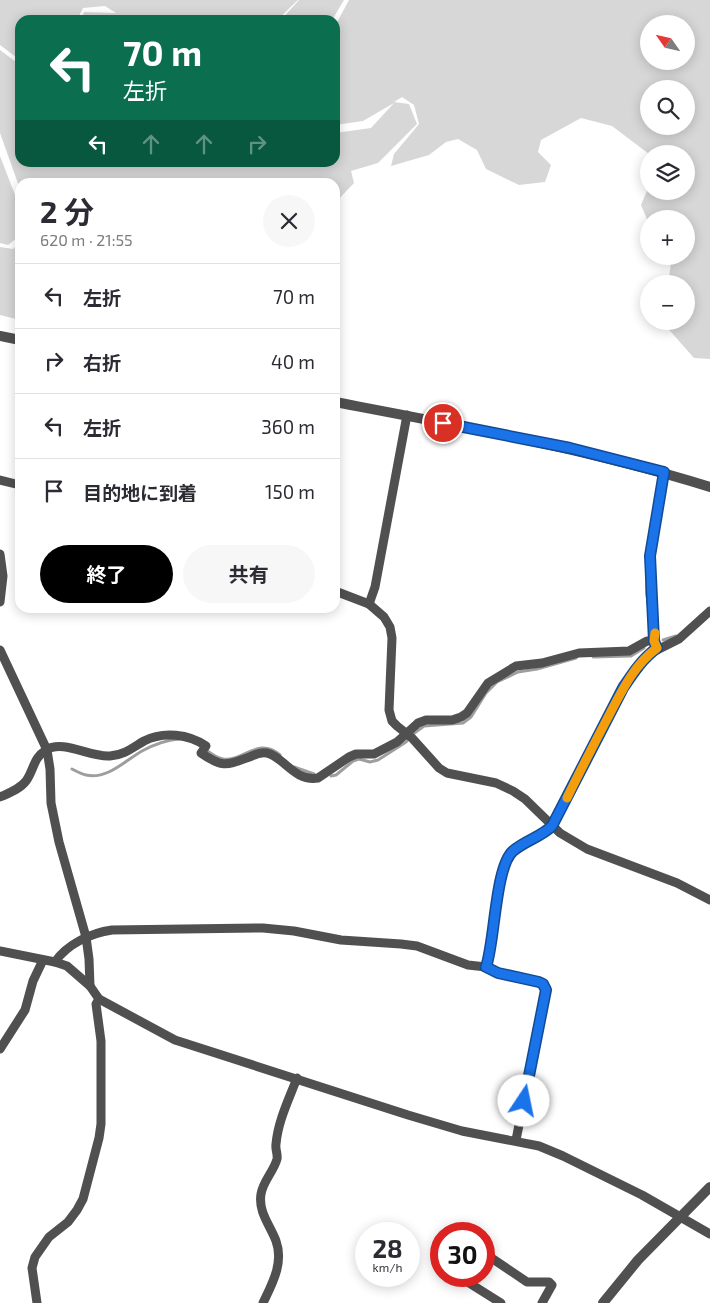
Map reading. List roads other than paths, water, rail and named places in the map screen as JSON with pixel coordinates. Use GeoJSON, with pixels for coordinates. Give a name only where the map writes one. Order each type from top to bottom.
{"type":"FeatureCollection","features":[{"type":"Feature","properties":{"kind":"street"},"geometry":{"type":"LineString","coordinates":[[0,336],[15,339]]}},
{"type":"Feature","properties":{"kind":"street"},"geometry":{"type":"LineString","coordinates":[[340,403],[570,448],[710,486]]}},
{"type":"Feature","properties":{"kind":"street"},"geometry":{"type":"LineString","coordinates":[[369,604],[375,587],[407,415]]}},
{"type":"Feature","properties":{"kind":"street"},"geometry":{"type":"LineString","coordinates":[[656,645],[650,556],[664,472]]}},
{"type":"Feature","properties":{"kind":"street"},"geometry":{"type":"LineString","coordinates":[[0,480],[15,484]]}},
{"type":"Feature","properties":{"kind":"street"},"geometry":{"type":"LineString","coordinates":[[0,554],[3,576],[0,602]]}},
{"type":"Feature","properties":{"kind":"street"},"geometry":{"type":"LineString","coordinates":[[340,593],[369,604],[384,617],[390,627],[392,638],[390,710],[392,720],[439,768],[447,773],[496,783],[513,791],[525,799],[566,838],[587,849],[669,880],[710,900]]}},
{"type":"Feature","properties":{"kind":"street"},"geometry":{"type":"LineString","coordinates":[[486,967],[497,899],[507,859],[513,851],[529,841],[544,835],[552,826],[623,688],[637,668],[656,645],[679,639],[689,632],[710,611]]}},
{"type":"Feature","properties":{"kind":"street"},"geometry":{"type":"LineString","coordinates":[[0,797],[25,783],[33,764],[47,750],[65,747],[95,756],[118,756],[153,738],[174,735],[197,739],[206,746],[201,753],[216,763],[230,764],[260,753],[268,753],[289,769],[314,779],[356,754],[374,754],[409,736],[418,723],[426,720],[452,720],[461,717],[467,713],[488,683],[516,666],[542,663],[579,653],[629,651],[647,641],[656,645]]}},
{"type":"Feature","properties":{"kind":"street"},"geometry":{"type":"LineString","coordinates":[[0,650],[47,750],[50,769],[51,803],[68,880],[86,937],[90,986]]}},
{"type":"Feature","properties":{"kind":"street"},"geometry":{"type":"LineString","coordinates":[[55,962],[60,955],[95,932],[112,930],[263,928],[294,931],[341,940],[417,946],[468,965],[486,967],[498,973],[539,982],[543,984],[546,990],[516,1140]]}},
{"type":"Feature","properties":{"kind":"street"},"geometry":{"type":"LineString","coordinates":[[0,951],[67,966],[90,986],[99,999],[175,1040],[453,1128],[539,1146],[563,1156],[680,1216],[710,1234]]}},
{"type":"Feature","properties":{"kind":"street"},"geometry":{"type":"LineString","coordinates":[[0,1049],[25,1010],[33,981],[43,960]]}},
{"type":"Feature","properties":{"kind":"street"},"geometry":{"type":"LineString","coordinates":[[37,1303],[32,1268],[35,1257],[49,1237],[68,1222],[83,1199],[99,1138],[101,1124],[101,1041],[96,1004],[99,999]]}},
{"type":"Feature","properties":{"kind":"street"},"geometry":{"type":"LineString","coordinates":[[263,1303],[277,1272],[278,1250],[263,1216],[260,1205],[261,1194],[277,1159],[276,1144],[297,1078]]}},
{"type":"Feature","properties":{"kind":"street"},"geometry":{"type":"LineString","coordinates":[[603,1303],[638,1260],[710,1187]]}},
{"type":"Feature","properties":{"kind":"street"},"geometry":{"type":"LineString","coordinates":[[495,1260],[527,1282],[549,1282],[552,1285],[542,1303]]}},
{"type":"Feature","properties":{"kind":"street"},"geometry":{"type":"LineString","coordinates":[[476,1287],[501,1303]]}},
{"type":"Feature","properties":{"kind":"waterway"},"geometry":{"type":"LineString","coordinates":[[663,640],[676,636]]}},
{"type":"Feature","properties":{"kind":"waterway"},"geometry":{"type":"LineString","coordinates":[[593,657],[631,656],[644,648]]}},
{"type":"Feature","properties":{"kind":"waterway"},"geometry":{"type":"LineString","coordinates":[[331,776],[336,775],[353,761],[359,759],[370,762],[378,760],[406,742],[424,726],[463,723],[471,717],[486,693],[497,682],[518,672],[537,669],[576,658]]}},
{"type":"Feature","properties":{"kind":"waterway"},"geometry":{"type":"LineString","coordinates":[[72,769],[86,775],[101,775],[116,768],[142,751],[164,742],[179,739]]}},
{"type":"Feature","properties":{"kind":"waterway"},"geometry":{"type":"LineString","coordinates":[[205,749],[223,759],[230,759],[265,748],[280,755]]}},
{"type":"Feature","properties":{"kind":"waterway"},"geometry":{"type":"LineString","coordinates":[[294,767],[314,774]]}}]}
